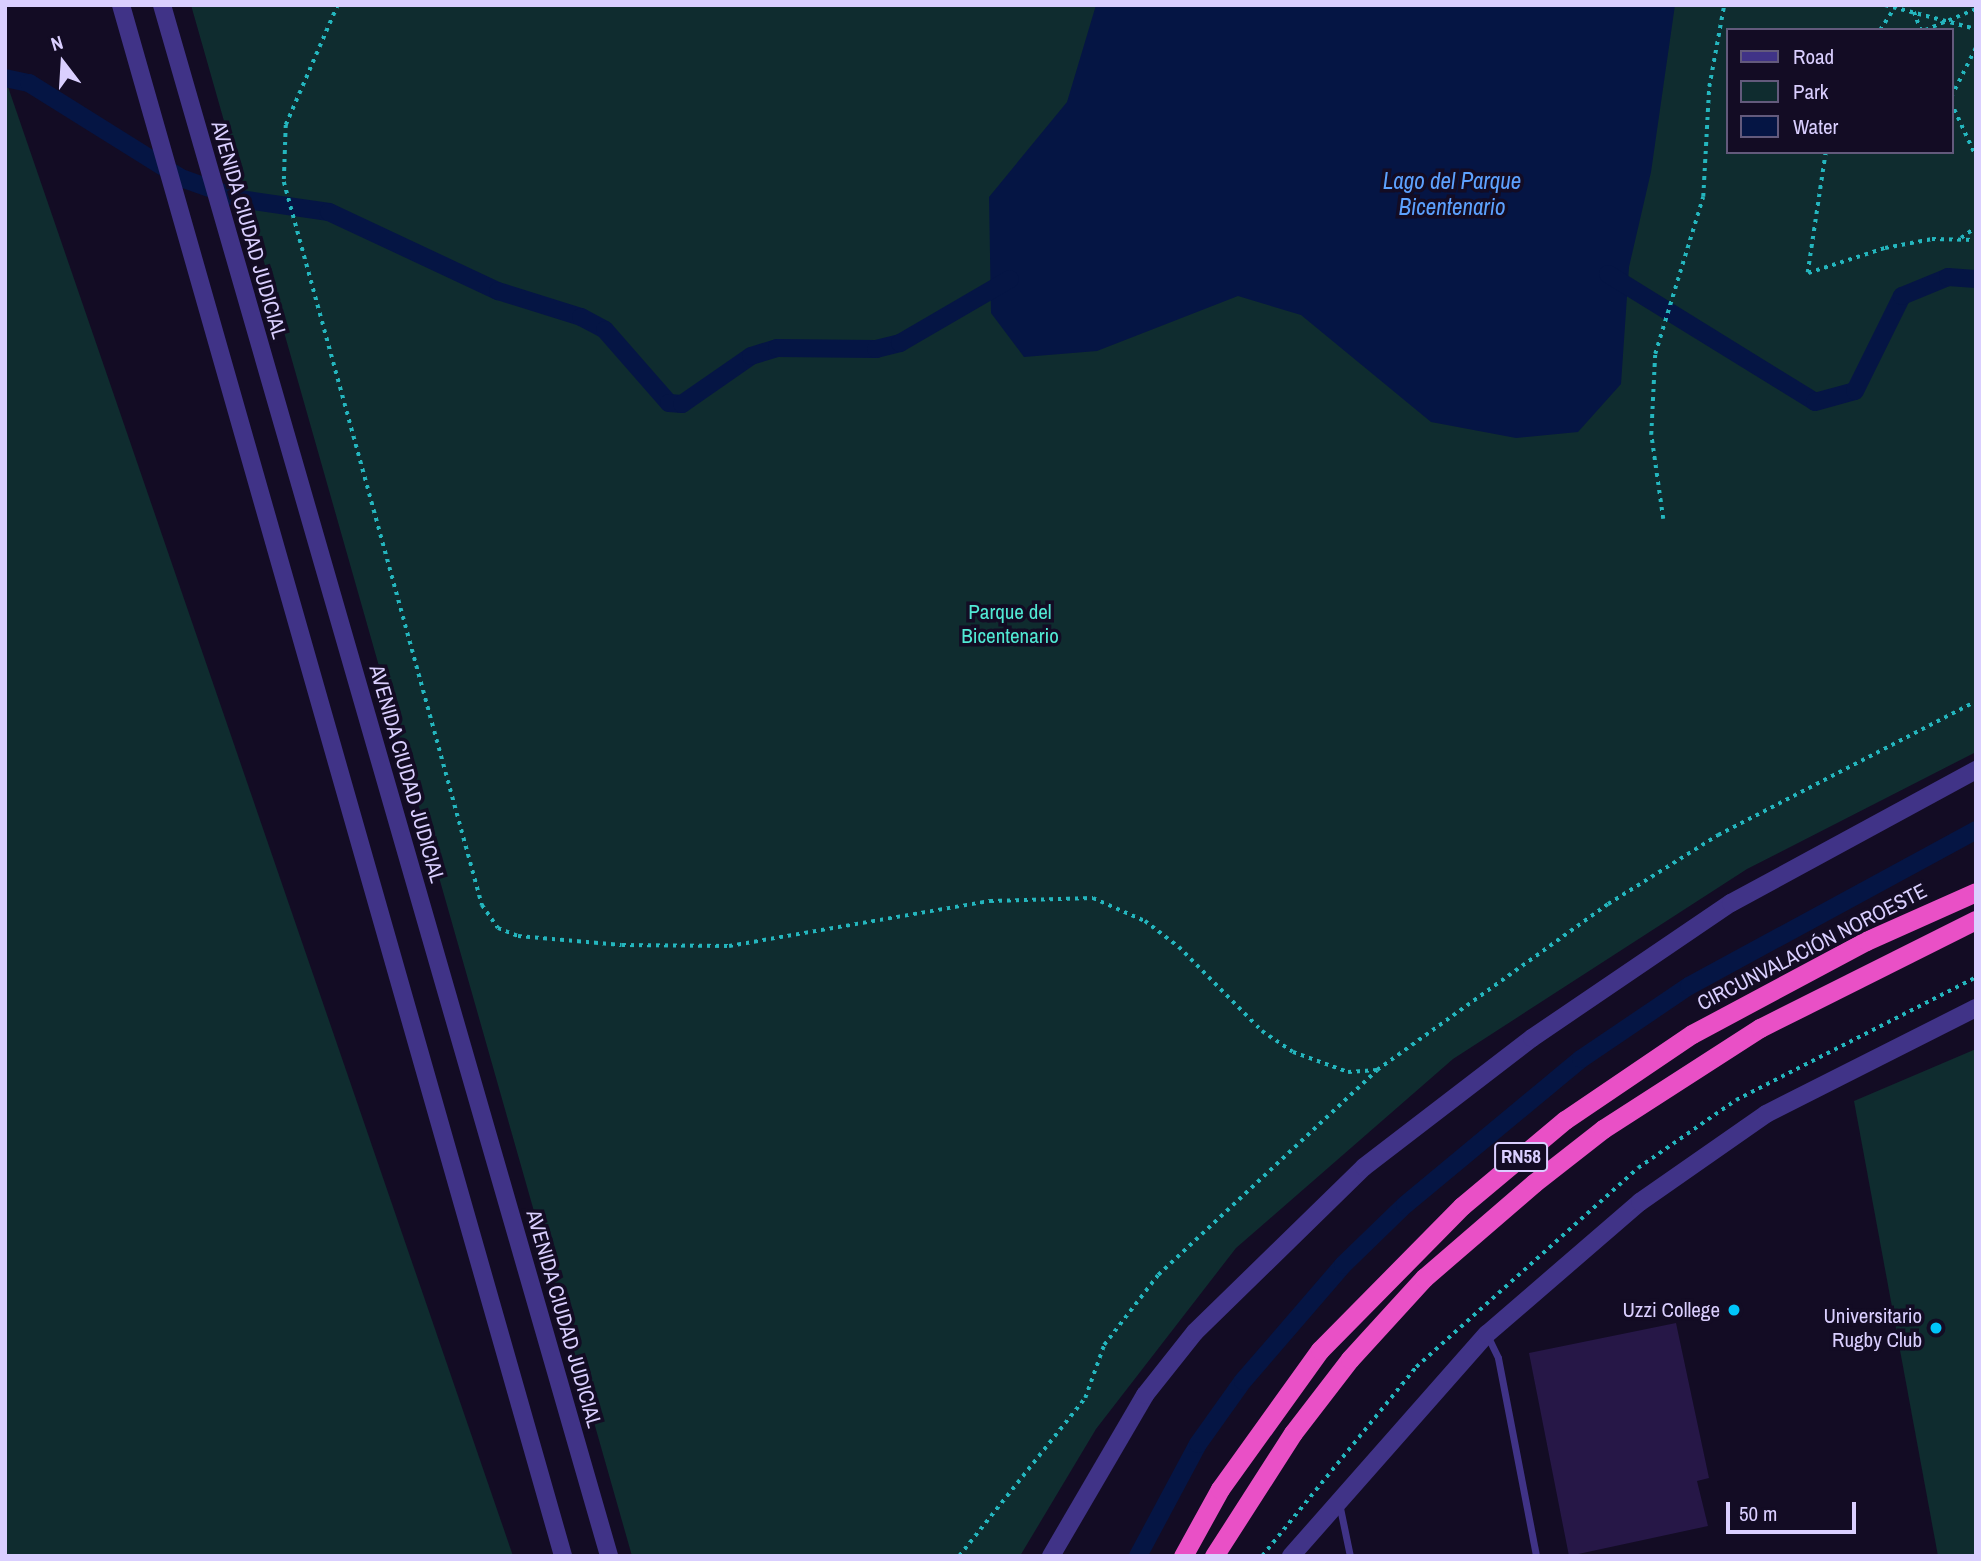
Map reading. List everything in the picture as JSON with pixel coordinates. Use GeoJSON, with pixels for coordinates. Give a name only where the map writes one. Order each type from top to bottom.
{"type":"FeatureCollection","features":[{"type":"Feature","properties":{"kind":"highway","name":"CIRCUNVALACIÓN NOROESTE"},"geometry":{"type":"LineString","coordinates":[[1183,1556],[1220,1489],[1320,1350],[1462,1206],[1565,1121],[1692,1034],[1866,941],[1976,892]]}},
{"type":"Feature","properties":{"kind":"highway","name":"RN58"},"geometry":{"type":"LineString","coordinates":[[1214,1556],[1285,1444],[1350,1359],[1424,1278],[1534,1182],[1602,1129],[1760,1028],[1976,920]]}},
{"type":"Feature","properties":{"kind":"street"},"geometry":{"type":"LineString","coordinates":[[121,5],[150,120],[563,1556]]}},
{"type":"Feature","properties":{"kind":"street","name":"AVENIDA CIUDAD JUDICIAL"},"geometry":{"type":"LineString","coordinates":[[162,5],[609,1556]]}},
{"type":"Feature","properties":{"kind":"street"},"geometry":{"type":"LineString","coordinates":[[1051,1556],[1145,1395],[1195,1332],[1364,1167],[1532,1038],[1731,903],[1976,769]]}},
{"type":"Feature","properties":{"kind":"street"},"geometry":{"type":"LineString","coordinates":[[1291,1556],[1338,1499],[1487,1334],[1640,1202],[1745,1127],[1976,1008]]}},
{"type":"Feature","properties":{"kind":"lane"},"geometry":{"type":"LineString","coordinates":[[1487,1334],[1498,1358],[1536,1556]]}},
{"type":"Feature","properties":{"kind":"lane"},"geometry":{"type":"LineString","coordinates":[[1338,1499],[1350,1556]]}},
{"type":"Feature","properties":{"kind":"path"},"geometry":{"type":"LineString","coordinates":[[338,5],[286,125],[284,182],[294,227],[482,905],[498,928],[518,936],[622,945],[729,946],[990,901],[1093,898],[1145,921],[1180,947],[1262,1031],[1293,1052],[1348,1072],[1377,1070]]}},
{"type":"Feature","properties":{"kind":"path"},"geometry":{"type":"LineString","coordinates":[[1663,519],[1651,435],[1661,324],[1703,197],[1709,87],[1724,5]]}},
{"type":"Feature","properties":{"kind":"path"},"geometry":{"type":"LineString","coordinates":[[1885,5],[1976,29]]}},
{"type":"Feature","properties":{"kind":"path"},"geometry":{"type":"LineString","coordinates":[[1881,28],[1895,6]]}},
{"type":"Feature","properties":{"kind":"path"},"geometry":{"type":"LineString","coordinates":[[1928,28],[1976,9]]}},
{"type":"Feature","properties":{"kind":"path"},"geometry":{"type":"LineString","coordinates":[[1914,11],[1922,28]]}},
{"type":"Feature","properties":{"kind":"path"},"geometry":{"type":"LineString","coordinates":[[1953,95],[1976,47]]}},
{"type":"Feature","properties":{"kind":"path"},"geometry":{"type":"LineString","coordinates":[[1953,104],[1976,156]]}},
{"type":"Feature","properties":{"kind":"path"},"geometry":{"type":"LineString","coordinates":[[1826,154],[1808,273],[1885,248],[1960,239],[1976,240]]}},
{"type":"Feature","properties":{"kind":"path"},"geometry":{"type":"LineString","coordinates":[[1960,239],[1976,227]]}},
{"type":"Feature","properties":{"kind":"path"},"geometry":{"type":"LineString","coordinates":[[959,1556],[1085,1398],[1104,1345],[1158,1275],[1377,1070],[1608,904],[1718,835],[1976,701]]}},
{"type":"Feature","properties":{"kind":"green space","name":"Parque del Bicentenario"},"geometry":{"type":"Polygon","coordinates":[[[191,5],[1976,5],[1976,752],[1747,869],[1453,1059],[1236,1248],[1096,1429],[1020,1556],[632,1556],[191,5]]]}},
{"type":"Feature","properties":{"kind":"green space"},"geometry":{"type":"Polygon","coordinates":[[[6,81],[513,1556],[5,1556],[6,81]]]}},
{"type":"Feature","properties":{"kind":"green space","name":"Universitario Rugby Club"},"geometry":{"type":"Polygon","coordinates":[[[1976,1049],[1976,1556],[1938,1556],[1854,1101],[1976,1049]]]}},
{"type":"Feature","properties":{"kind":"water","name":"Lago del Parque Bicentenario"},"geometry":{"type":"Polygon","coordinates":[[[1096,5],[1675,5],[1651,172],[1629,267],[1621,384],[1578,432],[1516,438],[1431,422],[1301,315],[1238,296],[1097,351],[1024,357],[991,313],[989,197],[1067,102],[1096,5]]]}},
{"type":"Feature","properties":{"kind":"building","name":"Uzzi College"},"geometry":{"type":"Polygon","coordinates":[[[1676,1323],[1709,1478],[1697,1481],[1708,1526],[1569,1556],[1529,1353],[1676,1323]]]}},
{"type":"Feature","properties":{"kind":"waterway"},"geometry":{"type":"LineString","coordinates":[[5,78],[29,83],[181,178],[240,199],[329,212],[498,291],[581,317],[605,330],[669,403],[682,404],[751,356],[777,348],[876,349],[900,343],[1010,279]]}},
{"type":"Feature","properties":{"kind":"waterway"},"geometry":{"type":"LineString","coordinates":[[1608,274],[1815,402],[1855,391],[1902,296],[1948,277],[1976,279]]}},
{"type":"Feature","properties":{"kind":"waterway"},"geometry":{"type":"LineString","coordinates":[[1138,1556],[1198,1444],[1243,1381],[1343,1265],[1405,1205],[1581,1059],[1689,986],[1976,830]]}},
{"type":"Feature","properties":{"kind":"place","name":"Uzzi College"},"geometry":{"type":"Point","coordinates":[1734,1310]}},
{"type":"Feature","properties":{"kind":"place","name":"Universitario Rugby Club"},"geometry":{"type":"Point","coordinates":[1936,1328]}}]}
